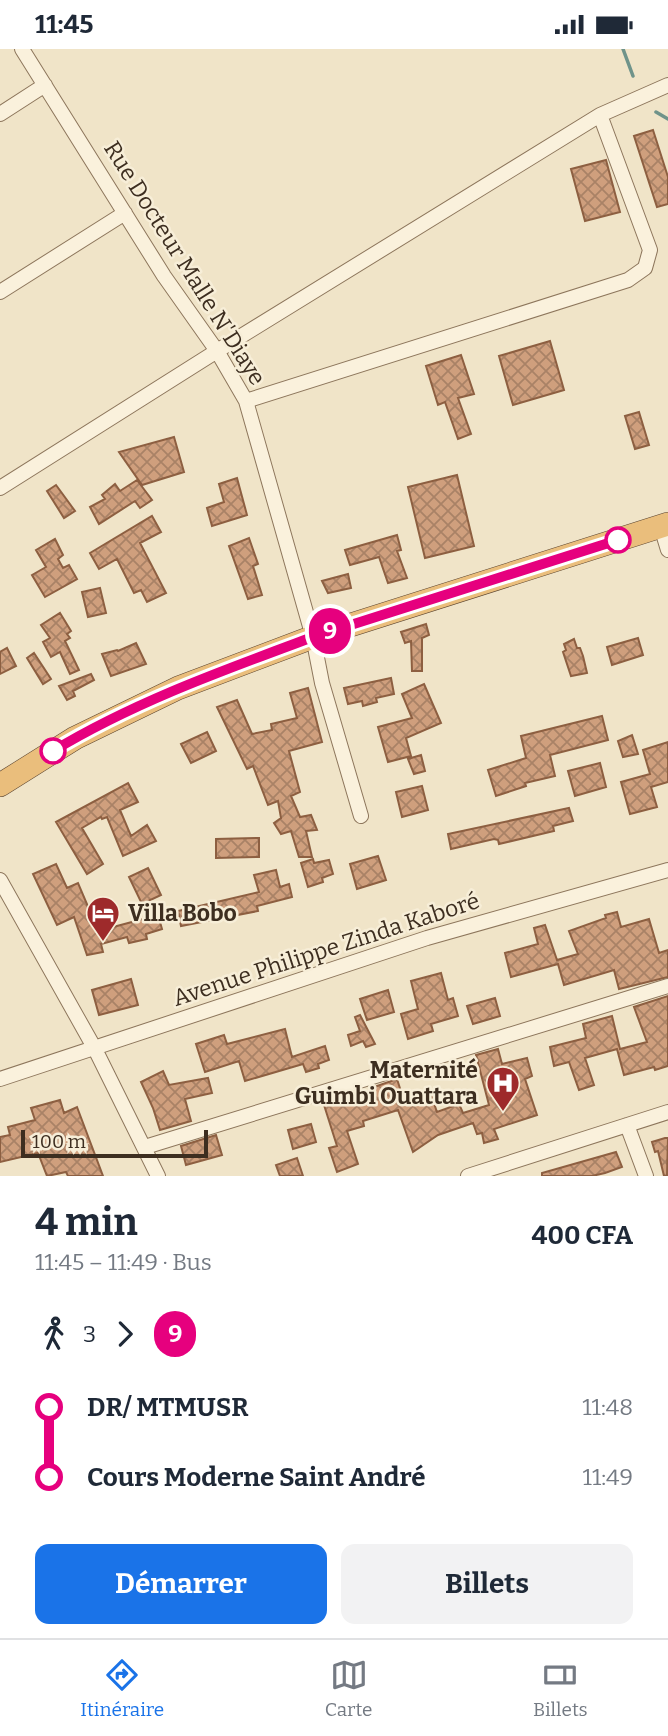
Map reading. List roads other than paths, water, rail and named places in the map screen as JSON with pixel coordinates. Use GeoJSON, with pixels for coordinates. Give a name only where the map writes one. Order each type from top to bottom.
{"type":"FeatureCollection","features":[{"type":"Feature","properties":{"kind":"highway"},"geometry":{"type":"LineString","coordinates":[[0,785],[75,738],[177,688],[313,637],[664,525]]}},
{"type":"Feature","properties":{"kind":"street","name":"Rue Docteur Malle N'Diaye"},"geometry":{"type":"LineString","coordinates":[[22,49],[164,276],[217,351],[246,401],[361,816]]}},
{"type":"Feature","properties":{"kind":"street"},"geometry":{"type":"LineString","coordinates":[[0,114],[45,85]]}},
{"type":"Feature","properties":{"kind":"street"},"geometry":{"type":"LineString","coordinates":[[0,488],[600,115],[668,85]]}},
{"type":"Feature","properties":{"kind":"street"},"geometry":{"type":"LineString","coordinates":[[246,401],[628,280],[645,268],[650,250],[600,115]]}},
{"type":"Feature","properties":{"kind":"street"},"geometry":{"type":"LineString","coordinates":[[0,292],[125,213]]}},
{"type":"Feature","properties":{"kind":"street"},"geometry":{"type":"LineString","coordinates":[[664,525],[668,550]]}},
{"type":"Feature","properties":{"kind":"street","name":"Avenue Philippe Zinda Kaboré"},"geometry":{"type":"LineString","coordinates":[[0,1079],[427,938],[668,870]]}},
{"type":"Feature","properties":{"kind":"street"},"geometry":{"type":"LineString","coordinates":[[0,880],[95,1049],[158,1176]]}},
{"type":"Feature","properties":{"kind":"street"},"geometry":{"type":"LineString","coordinates":[[145,1147],[668,986]]}},
{"type":"Feature","properties":{"kind":"street"},"geometry":{"type":"LineString","coordinates":[[468,1176],[668,1112]]}},
{"type":"Feature","properties":{"kind":"street"},"geometry":{"type":"LineString","coordinates":[[626,1125],[646,1176]]}},
{"type":"Feature","properties":{"kind":"waterway"},"geometry":{"type":"LineString","coordinates":[[623,49],[633,76]]}},
{"type":"Feature","properties":{"kind":"waterway"},"geometry":{"type":"LineString","coordinates":[[656,112],[668,119]]}},
{"type":"Feature","properties":{"kind":"place","name":"Villa Bobo"},"geometry":{"type":"Point","coordinates":[103,943]}},
{"type":"Feature","properties":{"kind":"place","name":"Maternité Guimbi Ouattara"},"geometry":{"type":"Point","coordinates":[503,1113]}}]}
